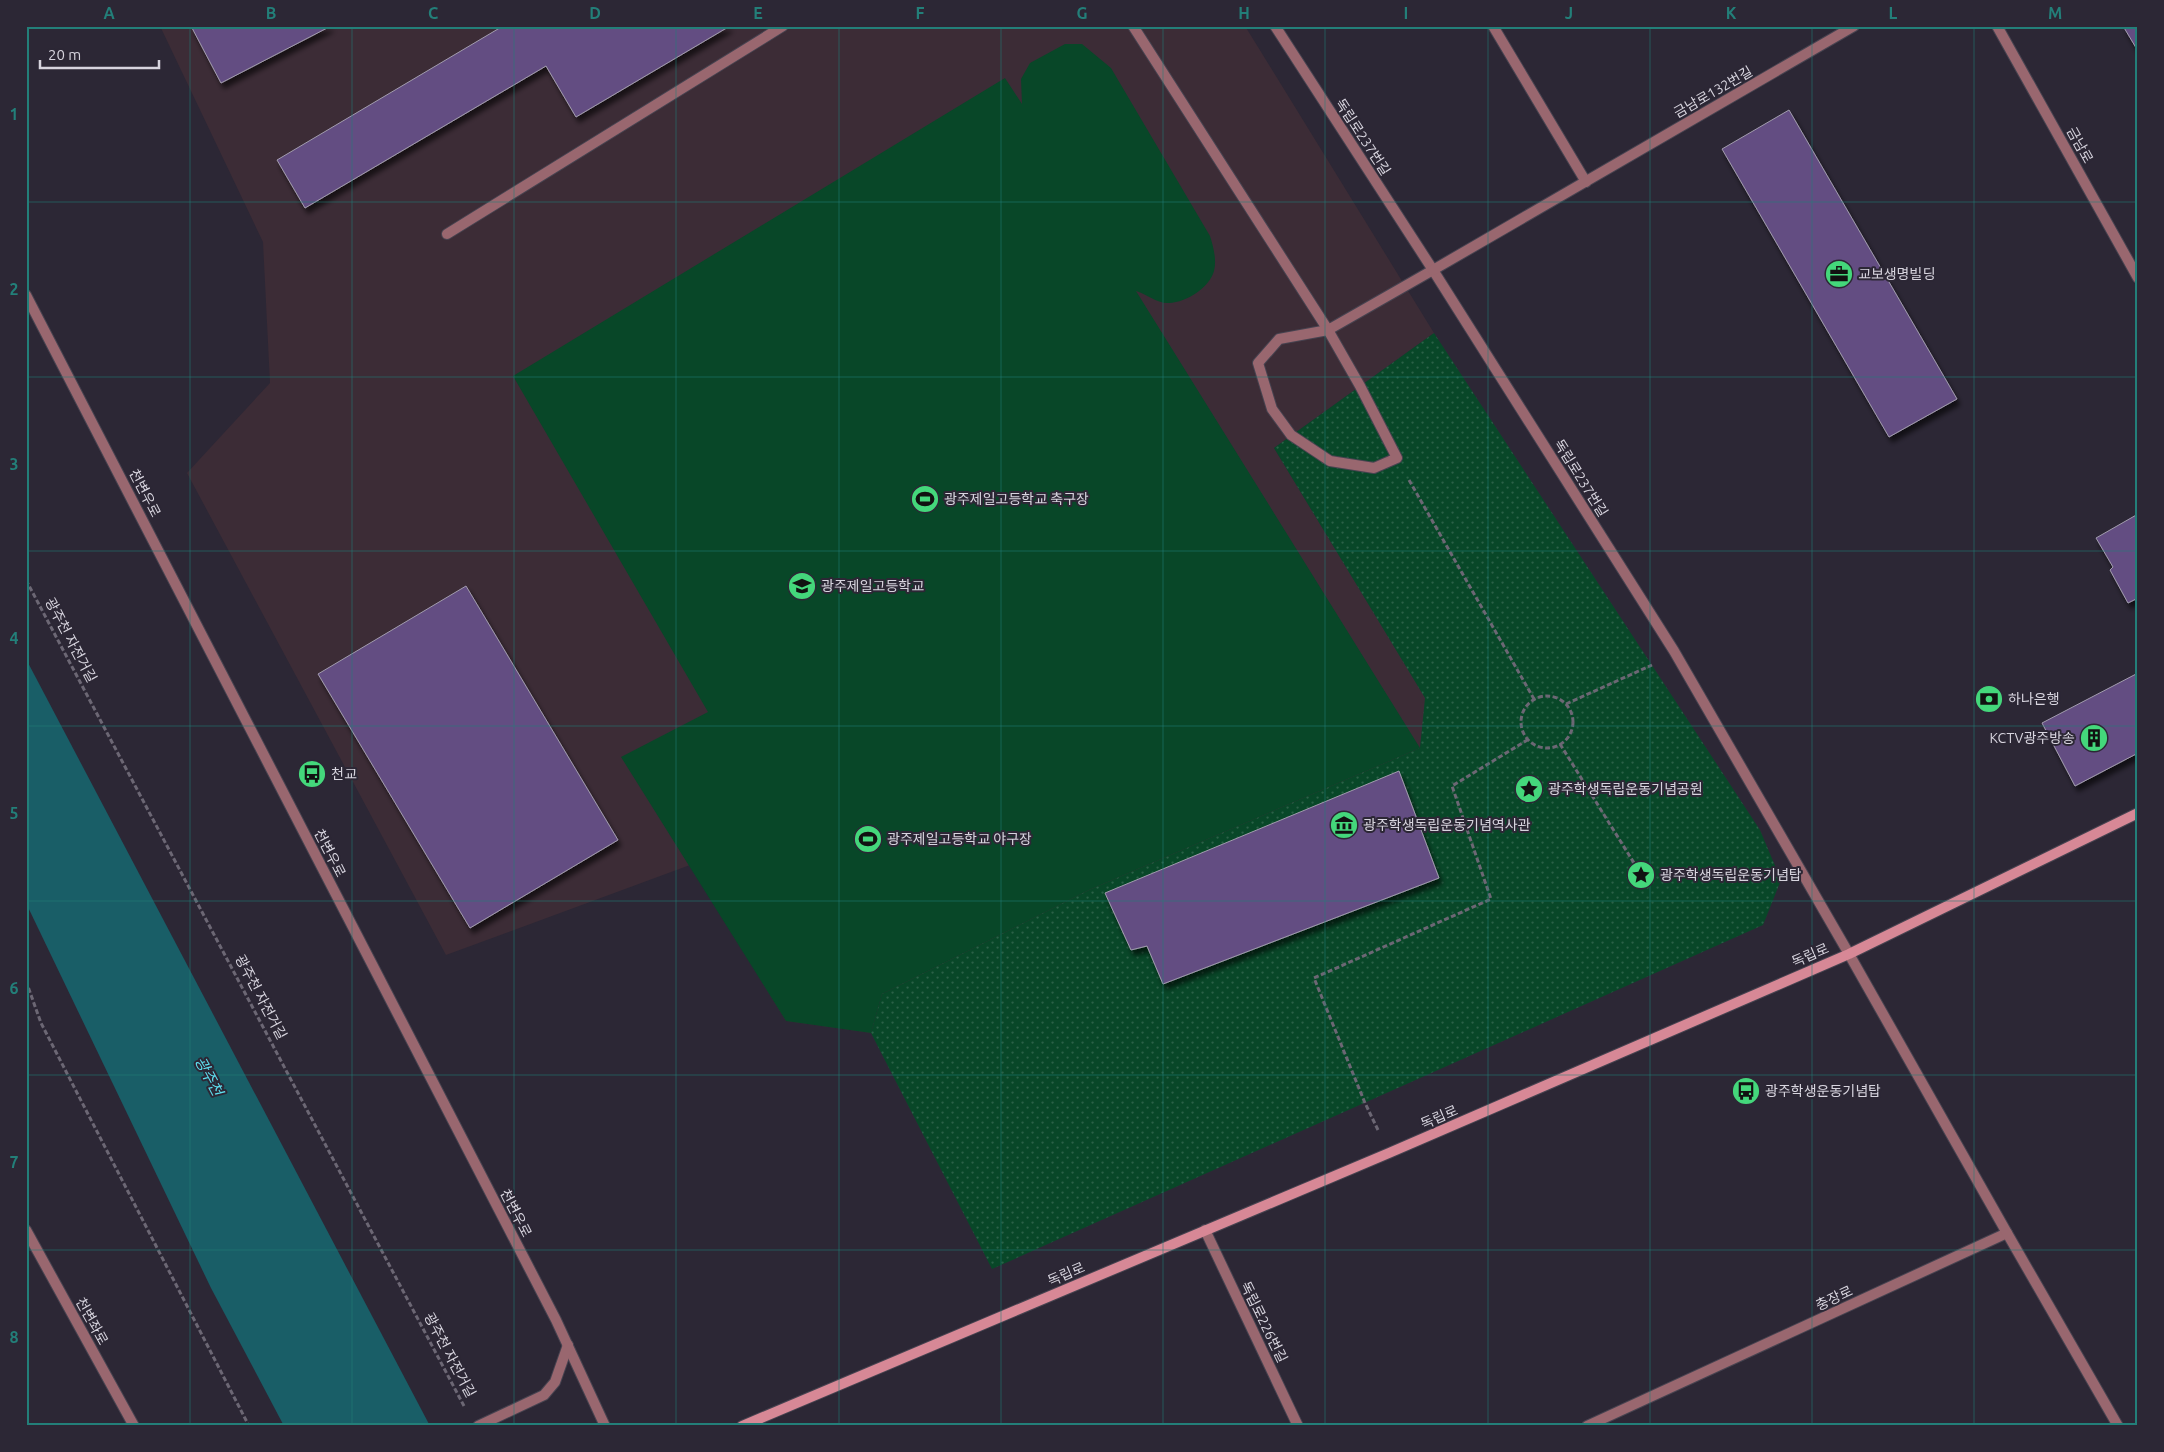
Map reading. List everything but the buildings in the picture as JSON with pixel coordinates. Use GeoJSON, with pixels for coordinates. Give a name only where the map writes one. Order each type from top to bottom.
{"type":"FeatureCollection","features":[{"type":"Feature","properties":{"kind":"main road","name":"독립로"},"geometry":{"type":"LineString","coordinates":[[742,1426],[1389,1153],[1849,954],[2138,813]]}},
{"type":"Feature","properties":{"kind":"street"},"geometry":{"type":"LineString","coordinates":[[447,234],[783,26]]}},
{"type":"Feature","properties":{"kind":"street"},"geometry":{"type":"LineString","coordinates":[[1133,26],[1328,330],[1360,386],[1397,458]]}},
{"type":"Feature","properties":{"kind":"street","name":"독립로237번길"},"geometry":{"type":"LineString","coordinates":[[1275,26],[1433,270],[1674,652],[1849,954]]}},
{"type":"Feature","properties":{"kind":"street"},"geometry":{"type":"LineString","coordinates":[[1492,26],[1586,182]]}},
{"type":"Feature","properties":{"kind":"street","name":"금남로132번길"},"geometry":{"type":"LineString","coordinates":[[1397,458],[1374,468],[1330,461],[1291,435],[1272,409],[1258,363],[1279,339],[1328,330],[1854,26]]}},
{"type":"Feature","properties":{"kind":"street","name":"금남로"},"geometry":{"type":"LineString","coordinates":[[1997,26],[2138,278]]}},
{"type":"Feature","properties":{"kind":"street","name":"천변우로"},"geometry":{"type":"LineString","coordinates":[[26,296],[568,1345],[605,1426]]}},
{"type":"Feature","properties":{"kind":"street"},"geometry":{"type":"LineString","coordinates":[[1849,954],[2006,1233],[2118,1426]]}},
{"type":"Feature","properties":{"kind":"street","name":"천변좌로"},"geometry":{"type":"LineString","coordinates":[[26,1230],[134,1426]]}},
{"type":"Feature","properties":{"kind":"street","name":"독립로226번길"},"geometry":{"type":"LineString","coordinates":[[1205,1230],[1298,1426]]}},
{"type":"Feature","properties":{"kind":"street","name":"충장로"},"geometry":{"type":"LineString","coordinates":[[1587,1426],[2006,1233]]}},
{"type":"Feature","properties":{"kind":"street"},"geometry":{"type":"LineString","coordinates":[[478,1426],[544,1395],[555,1382],[568,1345]]}},
{"type":"Feature","properties":{"kind":"path"},"geometry":{"type":"LineString","coordinates":[[1397,458],[1534,699]]}},
{"type":"Feature","properties":{"kind":"path","name":"광주천 자전거길"},"geometry":{"type":"LineString","coordinates":[[26,580],[468,1413]]}},
{"type":"Feature","properties":{"kind":"path"},"geometry":{"type":"LineString","coordinates":[[1566,704],[1652,665],[1674,652]]}},
{"type":"Feature","properties":{"kind":"path"},"geometry":{"type":"LineString","coordinates":[[1545,696],[1556,697],[1566,704],[1572,714],[1573,725],[1569,736],[1560,744],[1550,748],[1538,746],[1529,740],[1522,730],[1522,718],[1525,707],[1534,699],[1545,696]]}},
{"type":"Feature","properties":{"kind":"path"},"geometry":{"type":"LineString","coordinates":[[1389,1153],[1365,1103],[1314,978],[1491,898],[1452,786],[1529,740]]}},
{"type":"Feature","properties":{"kind":"path"},"geometry":{"type":"LineString","coordinates":[[1560,744],[1634,863]]}},
{"type":"Feature","properties":{"kind":"path"},"geometry":{"type":"LineString","coordinates":[[26,981],[41,1023],[249,1426]]}},
{"type":"Feature","properties":{"kind":"shaded area","name":"광주제일고등학교"},"geometry":{"type":"Polygon","coordinates":[[[160,26],[1245,26],[1434,333],[1274,448],[1426,699],[1420,748],[882,994],[871,1033],[786,1021],[690,865],[446,955],[187,473],[270,383],[263,242],[160,26]]]}},
{"type":"Feature","properties":{"kind":"green space","name":"광주제일고등학교 축구장"},"geometry":{"type":"Polygon","coordinates":[[[1065,44],[1082,44],[1111,68],[1210,236],[1215,257],[1214,271],[1207,283],[1196,293],[1183,300],[1165,303],[1136,291],[1420,748],[1089,890],[882,994],[871,1033],[786,1021],[621,757],[708,712],[513,376],[1005,78],[1022,104],[1021,79],[1030,63],[1065,44]]]}},
{"type":"Feature","properties":{"kind":"green space","name":"광주학생독립운동기념공원"},"geometry":{"type":"Polygon","coordinates":[[[1434,333],[1760,830],[1781,880],[1763,925],[992,1269],[871,1033],[882,994],[1089,890],[1420,748],[1425,698],[1274,448],[1434,333]]]}},
{"type":"Feature","properties":{"kind":"water","name":"광주천"},"geometry":{"type":"Polygon","coordinates":[[[26,659],[430,1426],[284,1426],[211,1288],[26,903],[26,659]]]}},
{"type":"Feature","properties":{"kind":"place","name":"교보생명빌딩"},"geometry":{"type":"Point","coordinates":[1839,274]}},
{"type":"Feature","properties":{"kind":"place","name":"광주제일고등학교 축구장"},"geometry":{"type":"Point","coordinates":[925,499]}},
{"type":"Feature","properties":{"kind":"place","name":"광주제일고등학교"},"geometry":{"type":"Point","coordinates":[802,586]}},
{"type":"Feature","properties":{"kind":"place","name":"하나은행"},"geometry":{"type":"Point","coordinates":[1989,699]}},
{"type":"Feature","properties":{"kind":"place","name":"KCTV광주방송"},"geometry":{"type":"Point","coordinates":[2094,738]}},
{"type":"Feature","properties":{"kind":"place","name":"천교"},"geometry":{"type":"Point","coordinates":[312,774]}},
{"type":"Feature","properties":{"kind":"place","name":"광주학생독립운동기념공원"},"geometry":{"type":"Point","coordinates":[1529,789]}},
{"type":"Feature","properties":{"kind":"place","name":"광주학생독립운동기념역사관"},"geometry":{"type":"Point","coordinates":[1344,825]}},
{"type":"Feature","properties":{"kind":"place","name":"광주제일고등학교 야구장"},"geometry":{"type":"Point","coordinates":[868,839]}},
{"type":"Feature","properties":{"kind":"place","name":"광주학생독립운동기념탑"},"geometry":{"type":"Point","coordinates":[1641,875]}},
{"type":"Feature","properties":{"kind":"place","name":"광주학생운동기념탑"},"geometry":{"type":"Point","coordinates":[1746,1091]}}]}
